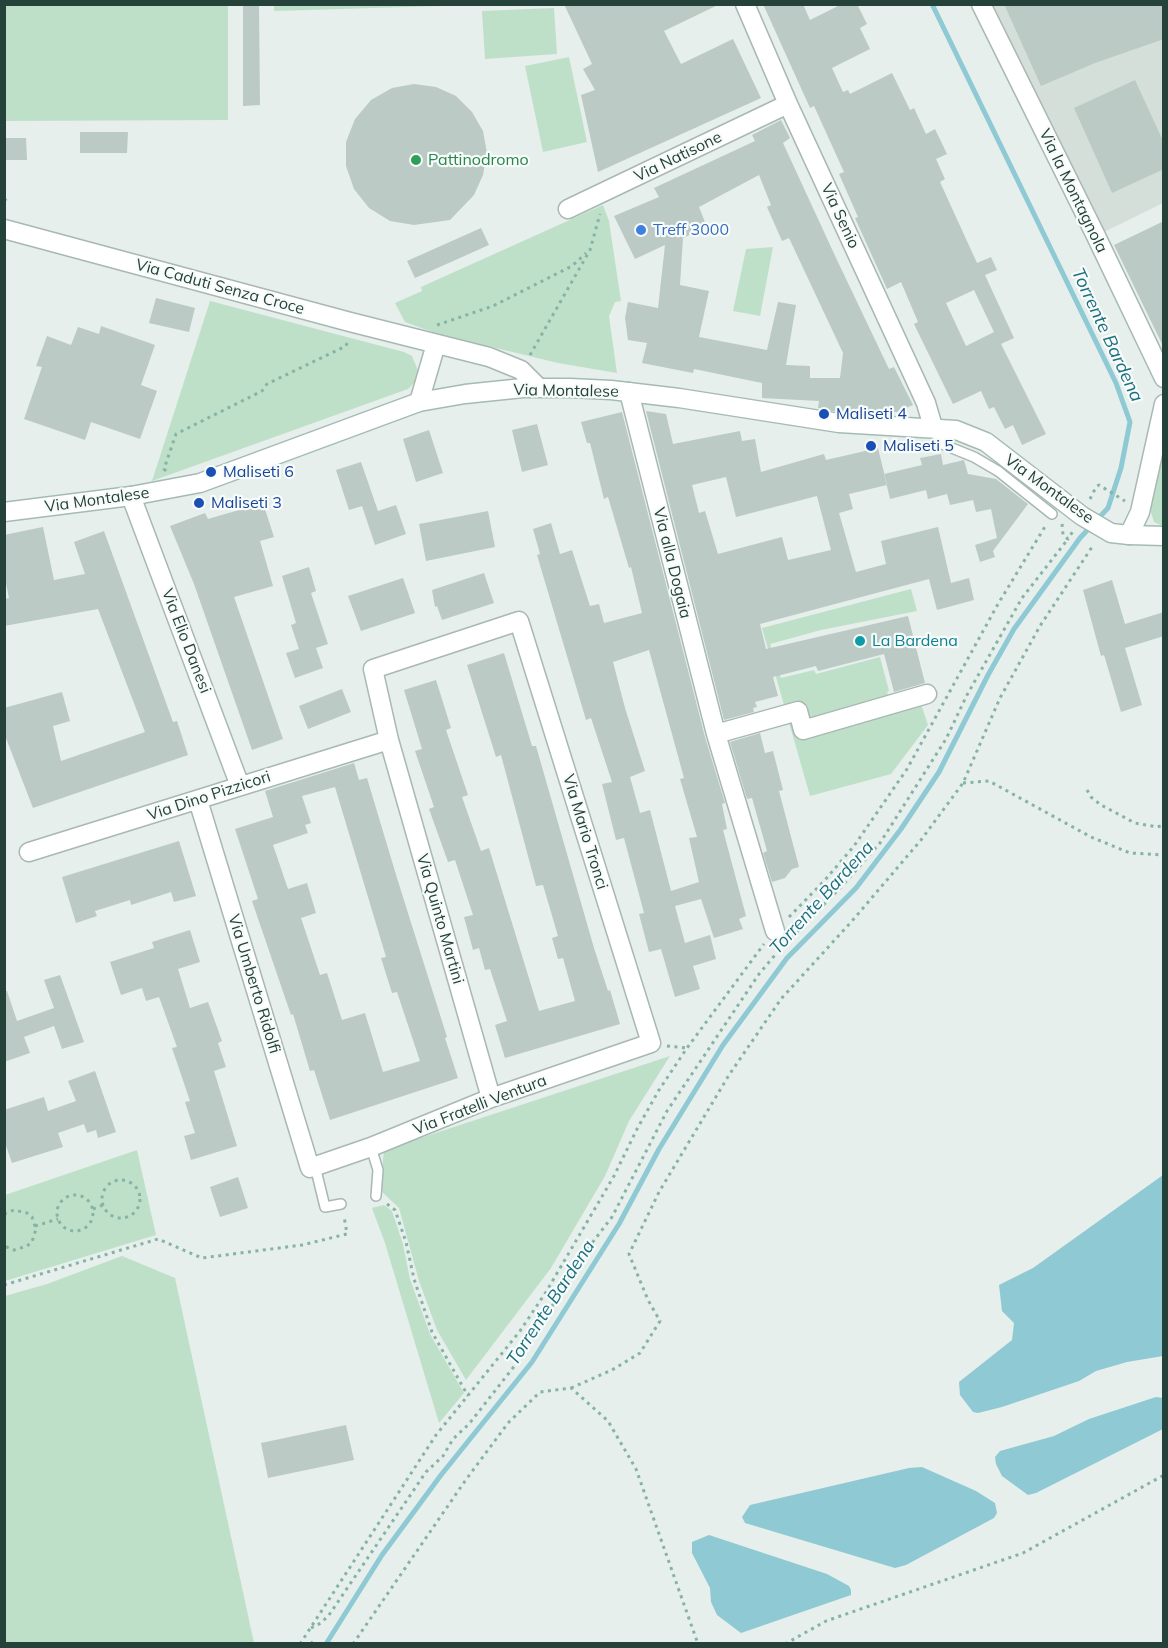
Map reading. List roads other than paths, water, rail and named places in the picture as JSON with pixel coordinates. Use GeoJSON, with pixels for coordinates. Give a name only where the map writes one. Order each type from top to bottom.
{"type":"FeatureCollection","features":[{"type":"Feature","properties":{"kind":"street","name":"Via Senio"},"geometry":{"type":"LineString","coordinates":[[745,4],[788,104],[926,403],[933,427]]}},
{"type":"Feature","properties":{"kind":"street","name":"Via la Montagnola"},"geometry":{"type":"LineString","coordinates":[[981,4],[1164,378]]}},
{"type":"Feature","properties":{"kind":"street","name":"Via Natisone"},"geometry":{"type":"LineString","coordinates":[[568,208],[788,104]]}},
{"type":"Feature","properties":{"kind":"street","name":"Via Caduti Senza Croce"},"geometry":{"type":"LineString","coordinates":[[4,229],[350,322],[434,335],[521,370],[538,387]]}},
{"type":"Feature","properties":{"kind":"street"},"geometry":{"type":"LineString","coordinates":[[419,402],[434,335]]}},
{"type":"Feature","properties":{"kind":"street","name":"Via Montalese"},"geometry":{"type":"LineString","coordinates":[[4,512],[131,496],[200,483],[370,418],[419,402],[485,391],[538,387],[593,388],[680,398],[839,423],[956,430],[986,442],[1082,516],[1120,534]]}},
{"type":"Feature","properties":{"kind":"street","name":"Via alla Dogaia"},"geometry":{"type":"LineString","coordinates":[[629,392],[716,734],[775,931]]}},
{"type":"Feature","properties":{"kind":"street"},"geometry":{"type":"LineString","coordinates":[[1120,534],[1140,512],[1164,404]]}},
{"type":"Feature","properties":{"kind":"street","name":"Via Elio Danesi"},"geometry":{"type":"LineString","coordinates":[[131,496],[240,786]]}},
{"type":"Feature","properties":{"kind":"street"},"geometry":{"type":"LineString","coordinates":[[1120,534],[1164,536]]}},
{"type":"Feature","properties":{"kind":"street","name":"Via Quinto Martini"},"geometry":{"type":"LineString","coordinates":[[491,1098],[389,740],[373,669],[519,621]]}},
{"type":"Feature","properties":{"kind":"street","name":"Via Mario Tronci"},"geometry":{"type":"LineString","coordinates":[[519,621],[651,1043]]}},
{"type":"Feature","properties":{"kind":"street"},"geometry":{"type":"LineString","coordinates":[[716,734],[798,711],[803,730],[927,694]]}},
{"type":"Feature","properties":{"kind":"street","name":"Via Dino Pizzicori"},"geometry":{"type":"LineString","coordinates":[[29,852],[389,740]]}},
{"type":"Feature","properties":{"kind":"street","name":"Via Umberto Ridolfi"},"geometry":{"type":"LineString","coordinates":[[198,800],[313,1167]]}},
{"type":"Feature","properties":{"kind":"street","name":"Via Fratelli Ventura"},"geometry":{"type":"LineString","coordinates":[[313,1167],[371,1147],[491,1098],[651,1043]]}},
{"type":"Feature","properties":{"kind":"lane"},"geometry":{"type":"LineString","coordinates":[[933,427],[942,444],[974,457],[998,471],[1052,514]]}},
{"type":"Feature","properties":{"kind":"lane"},"geometry":{"type":"LineString","coordinates":[[371,1147],[378,1170],[376,1196]]}},
{"type":"Feature","properties":{"kind":"lane"},"geometry":{"type":"LineString","coordinates":[[313,1167],[325,1207],[341,1204]]}},
{"type":"Feature","properties":{"kind":"water"},"geometry":{"type":"Polygon","coordinates":[[[1163,1175],[1163,1356],[1127,1362],[1096,1371],[1079,1381],[1002,1407],[978,1413],[973,1412],[960,1395],[959,1382],[1012,1340],[1014,1323],[1002,1311],[999,1285],[1033,1268],[1163,1175]]]}},
{"type":"Feature","properties":{"kind":"water"},"geometry":{"type":"Polygon","coordinates":[[[1156,1397],[1163,1398],[1163,1429],[1036,1493],[1028,1495],[1002,1476],[996,1464],[995,1457],[1000,1451],[1054,1436],[1089,1419],[1156,1397]]]}},
{"type":"Feature","properties":{"kind":"water"},"geometry":{"type":"Polygon","coordinates":[[[922,1467],[976,1491],[995,1503],[997,1513],[994,1518],[906,1565],[895,1568],[745,1523],[742,1517],[750,1505],[909,1468],[922,1467]]]}},
{"type":"Feature","properties":{"kind":"water"},"geometry":{"type":"Polygon","coordinates":[[[709,1535],[827,1574],[849,1586],[851,1595],[741,1633],[717,1615],[711,1602],[710,1588],[692,1553],[692,1542],[709,1535]]]}},
{"type":"Feature","properties":{"kind":"waterway","name":"Torrente Bardena"},"geometry":{"type":"LineString","coordinates":[[326,1644],[382,1555],[441,1475],[532,1362],[619,1224],[659,1149],[723,1045],[787,958],[856,888],[901,829],[939,772],[1014,629],[1080,538],[1108,508],[1121,468],[1130,422],[1116,383],[932,4]]}},
{"type":"Feature","properties":{"kind":"place","name":"Pattinodromo"},"geometry":{"type":"Point","coordinates":[416,160]}},
{"type":"Feature","properties":{"kind":"place","name":"Treff 3000"},"geometry":{"type":"Point","coordinates":[641,230]}},
{"type":"Feature","properties":{"kind":"place","name":"Maliseti 4"},"geometry":{"type":"Point","coordinates":[824,414]}},
{"type":"Feature","properties":{"kind":"place","name":"Maliseti 5"},"geometry":{"type":"Point","coordinates":[871,446]}},
{"type":"Feature","properties":{"kind":"place","name":"Maliseti 6"},"geometry":{"type":"Point","coordinates":[211,472]}},
{"type":"Feature","properties":{"kind":"place","name":"Maliseti 3"},"geometry":{"type":"Point","coordinates":[199,503]}},
{"type":"Feature","properties":{"kind":"place","name":"La Bardena"},"geometry":{"type":"Point","coordinates":[860,641]}}]}
